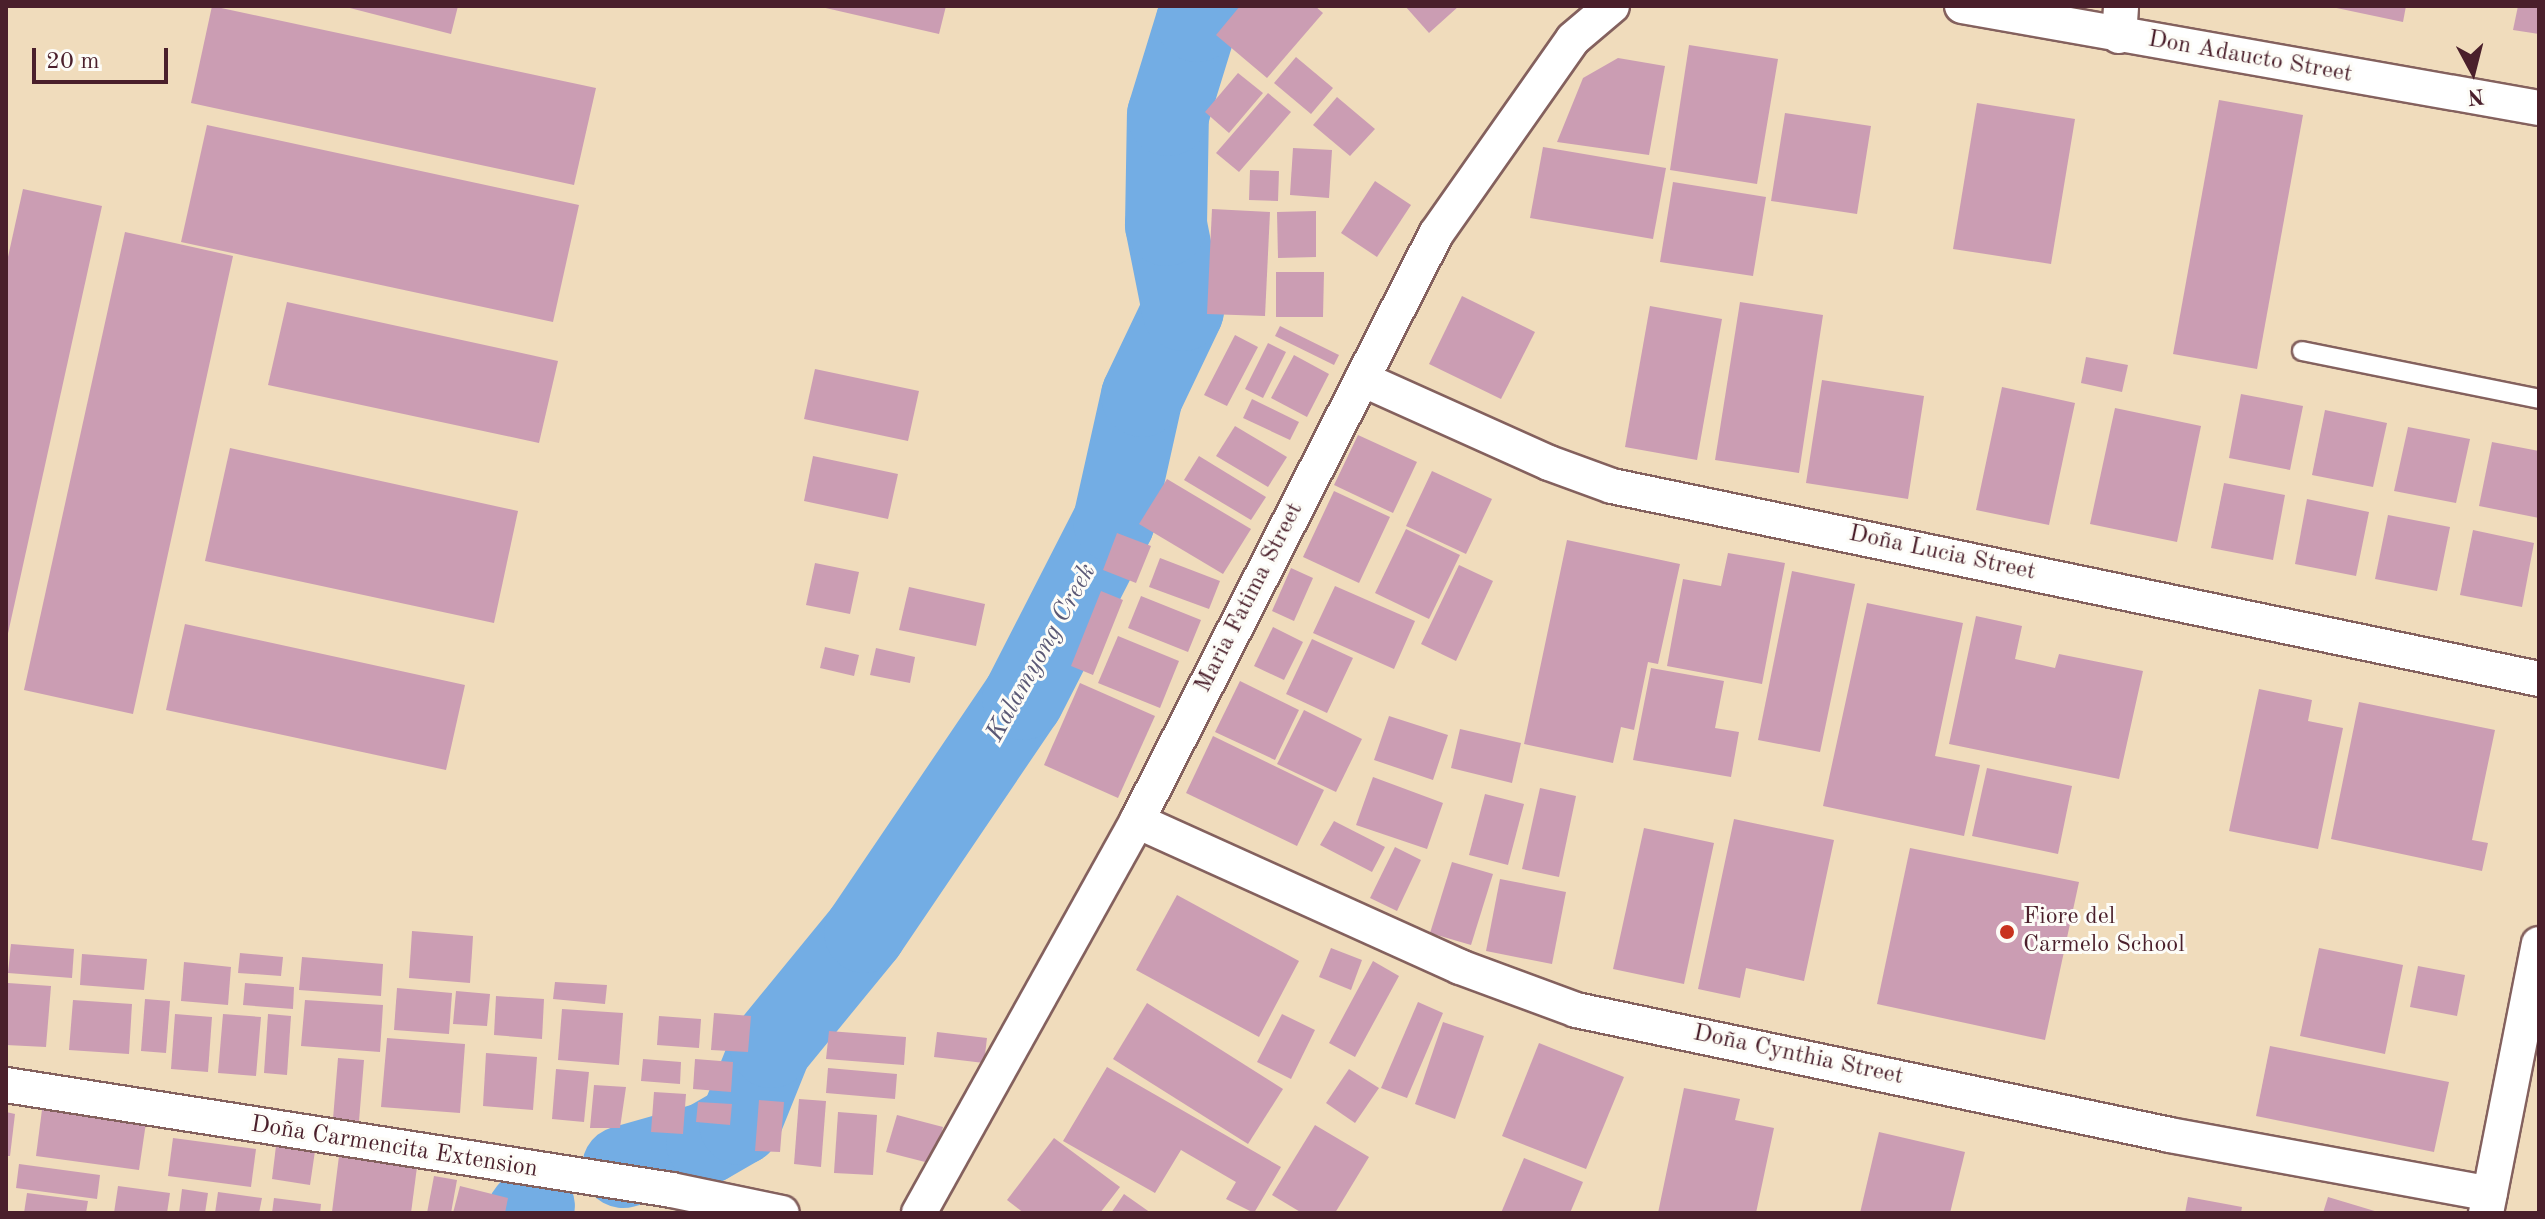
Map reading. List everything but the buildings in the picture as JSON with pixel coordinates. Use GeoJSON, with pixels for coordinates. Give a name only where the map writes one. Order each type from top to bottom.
{"type":"FeatureCollection","features":[{"type":"Feature","properties":{"kind":"street","name":"Maria Fatima Street"},"geometry":{"type":"LineString","coordinates":[[919,1213],[1137,821],[1436,234],[1573,39],[1612,6]]}},
{"type":"Feature","properties":{"kind":"street","name":"Don Adaucto Street"},"geometry":{"type":"LineString","coordinates":[[1962,6],[2120,21],[2539,108]]}},
{"type":"Feature","properties":{"kind":"street","name":"Doña Lucia Street"},"geometry":{"type":"LineString","coordinates":[[1362,379],[1549,463],[1612,486],[2539,679]]}},
{"type":"Feature","properties":{"kind":"street","name":"Doña Cynthia Street"},"geometry":{"type":"LineString","coordinates":[[1137,821],[1460,967],[1576,1010],[2488,1204]]}},
{"type":"Feature","properties":{"kind":"street"},"geometry":{"type":"LineString","coordinates":[[2488,1204],[2539,944]]}},
{"type":"Feature","properties":{"kind":"street","name":"Doña Carmencita Extension"},"geometry":{"type":"LineString","coordinates":[[6,1085],[672,1190],[782,1213]]}},
{"type":"Feature","properties":{"kind":"lane"},"geometry":{"type":"LineString","coordinates":[[2302,351],[2539,399]]}},
{"type":"Feature","properties":{"kind":"waterway","name":"Kalamyong Creek"},"geometry":{"type":"LineString","coordinates":[[623,1167],[707,1143],[740,1124],[771,1047],[865,932],[1023,699],[1114,521],[1142,396],[1183,310],[1166,225],[1168,115],[1197,21],[1208,6]]}},
{"type":"Feature","properties":{"kind":"waterway","name":"Kalamyong Creek"},"geometry":{"type":"LineString","coordinates":[[528,1213],[534,1206]]}},
{"type":"Feature","properties":{"kind":"place","name":"Fiore del Carmelo School"},"geometry":{"type":"Point","coordinates":[2007,932]}}]}
